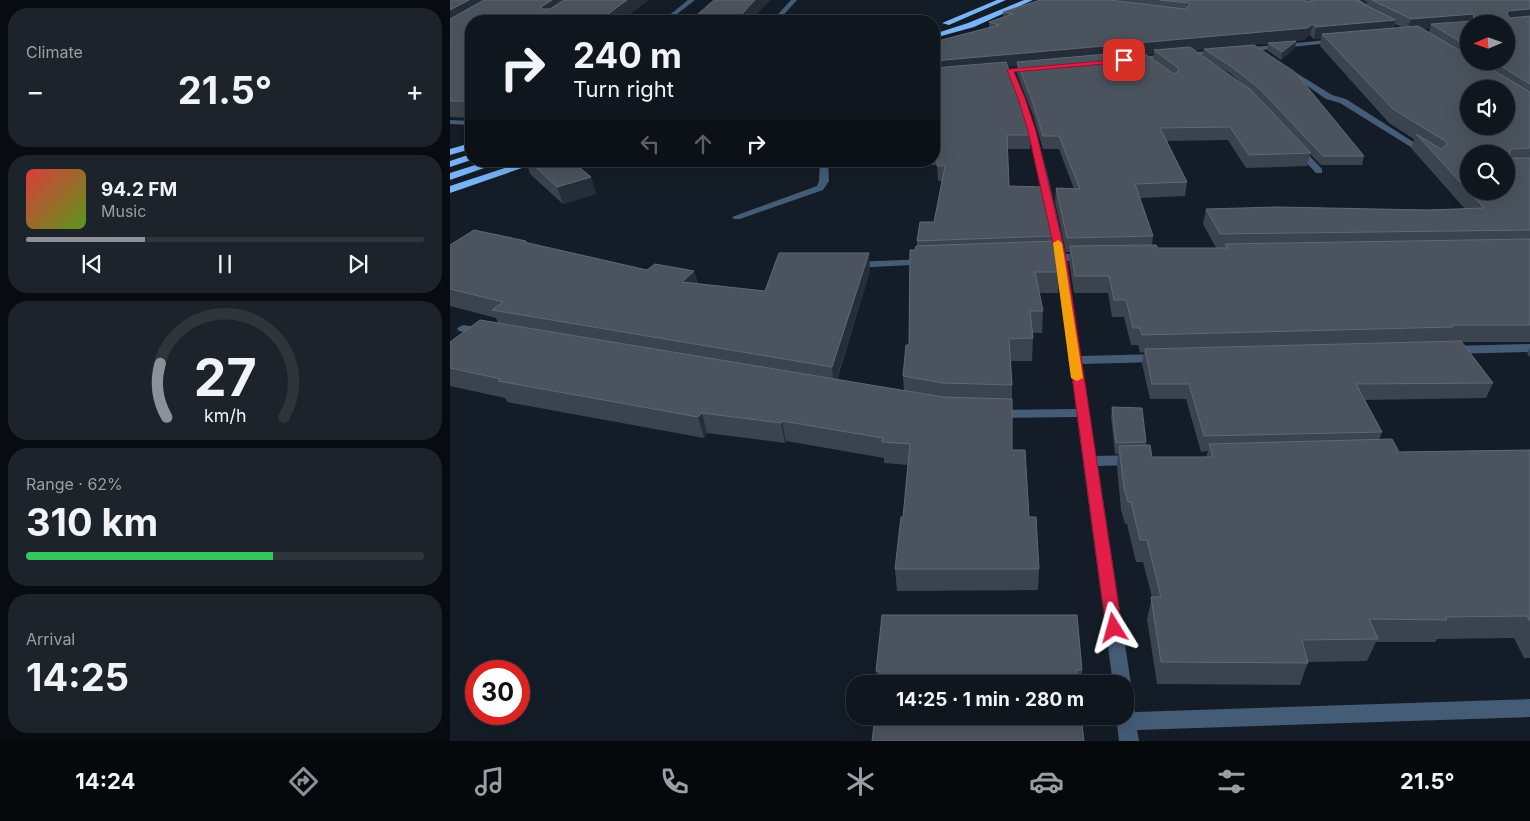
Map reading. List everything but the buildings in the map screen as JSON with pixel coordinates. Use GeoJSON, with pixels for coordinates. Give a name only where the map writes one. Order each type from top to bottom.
{"type":"FeatureCollection","features":[{"type":"Feature","properties":{"kind":"highway"},"geometry":{"type":"LineString","coordinates":[[940,24],[1003,0]]}},
{"type":"Feature","properties":{"kind":"highway"},"geometry":{"type":"LineString","coordinates":[[940,34],[971,25],[1030,0]]}},
{"type":"Feature","properties":{"kind":"highway"},"geometry":{"type":"LineString","coordinates":[[940,43],[955,37],[971,25]]}},
{"type":"Feature","properties":{"kind":"highway"},"geometry":{"type":"LineString","coordinates":[[450,152],[465,148]]}},
{"type":"Feature","properties":{"kind":"highway"},"geometry":{"type":"LineString","coordinates":[[450,164],[465,160]]}},
{"type":"Feature","properties":{"kind":"highway"},"geometry":{"type":"LineString","coordinates":[[450,177],[481,167]]}},
{"type":"Feature","properties":{"kind":"highway"},"geometry":{"type":"LineString","coordinates":[[450,190],[519,167]]}},
{"type":"Feature","properties":{"kind":"street"},"geometry":{"type":"LineString","coordinates":[[673,15],[692,0]]}},
{"type":"Feature","properties":{"kind":"street"},"geometry":{"type":"LineString","coordinates":[[780,15],[794,0]]}},
{"type":"Feature","properties":{"kind":"street"},"geometry":{"type":"LineString","coordinates":[[1356,0],[1365,5],[1355,7],[1364,12]]}},
{"type":"Feature","properties":{"kind":"street"},"geometry":{"type":"LineString","coordinates":[[1236,50],[1343,40]]}},
{"type":"Feature","properties":{"kind":"street"},"geometry":{"type":"LineString","coordinates":[[1255,48],[1263,54]]}},
{"type":"Feature","properties":{"kind":"street"},"geometry":{"type":"LineString","coordinates":[[1124,60],[1227,51]]}},
{"type":"Feature","properties":{"kind":"street"},"geometry":{"type":"LineString","coordinates":[[1191,54],[1206,64]]}},
{"type":"Feature","properties":{"kind":"street"},"geometry":{"type":"LineString","coordinates":[[1143,59],[1150,64]]}},
{"type":"Feature","properties":{"kind":"street"},"geometry":{"type":"LineString","coordinates":[[1280,65],[1329,97],[1343,101],[1436,158]]}},
{"type":"Feature","properties":{"kind":"street"},"geometry":{"type":"LineString","coordinates":[[1010,70],[1022,98],[1032,131],[1061,257],[1074,360],[1091,461],[1121,675]]}},
{"type":"Feature","properties":{"kind":"street"},"geometry":{"type":"LineString","coordinates":[[1001,71],[1020,70]]}},
{"type":"Feature","properties":{"kind":"street"},"geometry":{"type":"LineString","coordinates":[[450,122],[465,123]]}},
{"type":"Feature","properties":{"kind":"street"},"geometry":{"type":"LineString","coordinates":[[1293,144],[1319,171]]}},
{"type":"Feature","properties":{"kind":"street"},"geometry":{"type":"LineString","coordinates":[[737,217],[820,188],[824,181],[824,167]]}},
{"type":"Feature","properties":{"kind":"street"},"geometry":{"type":"LineString","coordinates":[[1032,258],[1101,257]]}},
{"type":"Feature","properties":{"kind":"street"},"geometry":{"type":"LineString","coordinates":[[840,265],[936,262]]}},
{"type":"Feature","properties":{"kind":"street"},"geometry":{"type":"LineString","coordinates":[[463,329],[492,334]]}},
{"type":"Feature","properties":{"kind":"street"},"geometry":{"type":"LineString","coordinates":[[1436,350],[1530,348]]}},
{"type":"Feature","properties":{"kind":"street"},"geometry":{"type":"LineString","coordinates":[[1074,360],[1170,357]]}},
{"type":"Feature","properties":{"kind":"street"},"geometry":{"type":"LineString","coordinates":[[980,414],[1082,413]]}},
{"type":"Feature","properties":{"kind":"street"},"geometry":{"type":"LineString","coordinates":[[1091,461],[1151,460]]}},
{"type":"Feature","properties":{"kind":"street"},"geometry":{"type":"LineString","coordinates":[[1134,715],[1530,708]]}},
{"type":"Feature","properties":{"kind":"street"},"geometry":{"type":"LineString","coordinates":[[1127,725],[1129,741]]}},
{"type":"Feature","properties":{"kind":"slow traffic"},"geometry":{"type":"LineString","coordinates":[[1058,243],[1077,378]]}},
{"type":"Feature","properties":{"kind":"route"},"geometry":{"type":"LineString","coordinates":[[1114,628],[1091,461],[1074,360],[1061,257],[1032,131],[1022,98],[1010,70],[1124,60]]}}]}
